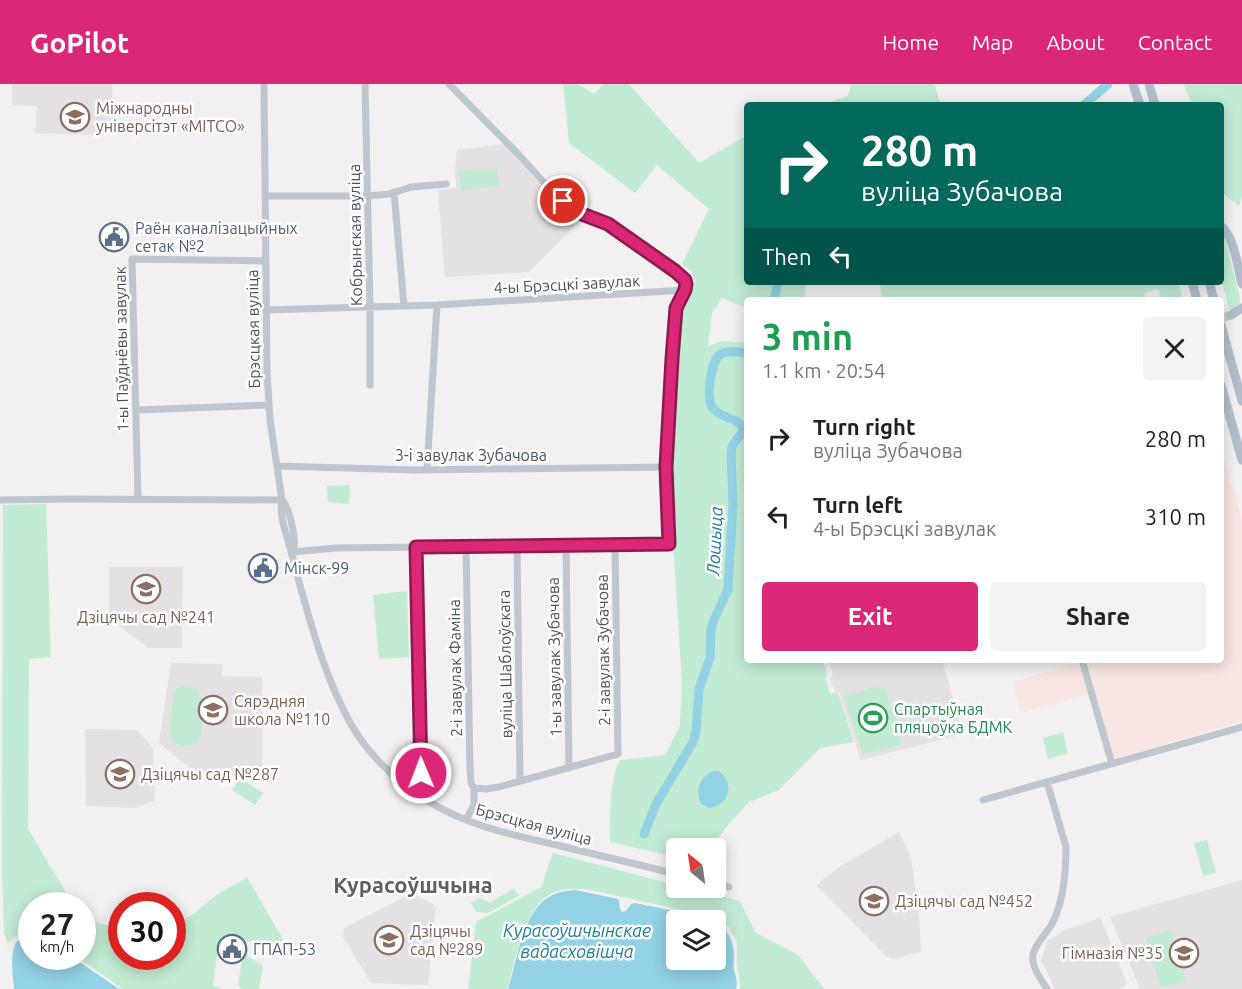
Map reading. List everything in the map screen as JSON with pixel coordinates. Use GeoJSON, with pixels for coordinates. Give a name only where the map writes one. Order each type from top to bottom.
{"type":"FeatureCollection","features":[{"type":"Feature","properties":{"kind":"main road"},"geometry":{"type":"LineString","coordinates":[[1133,84],[1139,102]]}},
{"type":"Feature","properties":{"kind":"main road"},"geometry":{"type":"LineString","coordinates":[[1149,84],[1154,102]]}},
{"type":"Feature","properties":{"kind":"main road"},"geometry":{"type":"LineString","coordinates":[[1224,229],[1229,237],[1242,284]]}},
{"type":"Feature","properties":{"kind":"main road"},"geometry":{"type":"LineString","coordinates":[[1231,315],[1242,308]]}},
{"type":"Feature","properties":{"kind":"main road"},"geometry":{"type":"LineString","coordinates":[[1224,335],[1242,401]]}},
{"type":"Feature","properties":{"kind":"main road"},"geometry":{"type":"LineString","coordinates":[[1224,396],[1242,460]]}},
{"type":"Feature","properties":{"kind":"street","name":"Брэсцкая вуліца"},"geometry":{"type":"LineString","coordinates":[[264,84],[269,405],[282,500],[287,508],[295,542],[294,564],[317,647],[338,700],[360,738],[383,766],[411,790],[448,812],[499,831],[666,872]]}},
{"type":"Feature","properties":{"kind":"street","name":"Кобрынская вуліца"},"geometry":{"type":"LineString","coordinates":[[365,84],[370,385]]}},
{"type":"Feature","properties":{"kind":"street"},"geometry":{"type":"LineString","coordinates":[[293,552],[335,548],[669,544],[666,467],[672,359],[676,308],[685,290],[685,280],[608,224],[582,214],[563,201],[449,84]]}},
{"type":"Feature","properties":{"kind":"street"},"geometry":{"type":"LineString","coordinates":[[265,196],[367,196],[390,194],[411,187],[446,184]]}},
{"type":"Feature","properties":{"kind":"street"},"geometry":{"type":"LineString","coordinates":[[394,192],[404,306]]}},
{"type":"Feature","properties":{"kind":"street","name":"1-ы Паўднёвы завулак"},"geometry":{"type":"LineString","coordinates":[[138,499],[132,259],[265,261]]}},
{"type":"Feature","properties":{"kind":"street","name":"4-ы Брэсцкі завулак"},"geometry":{"type":"LineString","coordinates":[[266,310],[437,305],[685,290]]}},
{"type":"Feature","properties":{"kind":"street"},"geometry":{"type":"LineString","coordinates":[[427,470],[437,305]]}},
{"type":"Feature","properties":{"kind":"street"},"geometry":{"type":"LineString","coordinates":[[136,410],[269,405]]}},
{"type":"Feature","properties":{"kind":"street","name":"3-і завулак Зубачова"},"geometry":{"type":"LineString","coordinates":[[277,466],[427,470],[666,467]]}},
{"type":"Feature","properties":{"kind":"street"},"geometry":{"type":"LineString","coordinates":[[0,500],[282,500]]}},
{"type":"Feature","properties":{"kind":"street","name":"1-ы завулак Зубачова"},"geometry":{"type":"LineString","coordinates":[[566,545],[569,768]]}},
{"type":"Feature","properties":{"kind":"street","name":"2-і завулак Зубачова"},"geometry":{"type":"LineString","coordinates":[[569,768],[618,754],[615,545]]}},
{"type":"Feature","properties":{"kind":"street","name":"2-і завулак Фаміна"},"geometry":{"type":"LineString","coordinates":[[466,546],[470,768],[471,783],[474,788]]}},
{"type":"Feature","properties":{"kind":"street","name":"вуліца Шаблоўскага"},"geometry":{"type":"LineString","coordinates":[[517,546],[520,781]]}},
{"type":"Feature","properties":{"kind":"street"},"geometry":{"type":"LineString","coordinates":[[411,790],[419,780],[421,773],[416,547]]}},
{"type":"Feature","properties":{"kind":"street"},"geometry":{"type":"LineString","coordinates":[[1083,663],[1112,764]]}},
{"type":"Feature","properties":{"kind":"street"},"geometry":{"type":"LineString","coordinates":[[983,800],[1242,727]]}},
{"type":"Feature","properties":{"kind":"street"},"geometry":{"type":"LineString","coordinates":[[466,820],[474,805],[474,788],[493,788],[569,768]]}},
{"type":"Feature","properties":{"kind":"street"},"geometry":{"type":"LineString","coordinates":[[1047,782],[1066,847],[1066,870],[1059,906],[1052,923],[1032,956],[1035,970],[1047,989]]}},
{"type":"Feature","properties":{"kind":"shaded area","name":"Міжнародны універсітэт «МІТСО»"},"geometry":{"type":"Polygon","coordinates":[[[12,84],[112,84],[113,128],[98,128],[97,135],[35,133],[37,106],[12,105],[12,84]]]}},
{"type":"Feature","properties":{"kind":"shaded area"},"geometry":{"type":"Polygon","coordinates":[[[504,144],[547,192],[582,219],[529,272],[445,277],[438,190],[456,188],[457,150],[504,144]]]}},
{"type":"Feature","properties":{"kind":"shaded area"},"geometry":{"type":"Polygon","coordinates":[[[1224,460],[1242,519],[1242,721],[1115,759],[1088,663],[1224,663],[1224,460]]]}},
{"type":"Feature","properties":{"kind":"shaded area","name":"Дзіцячы сад №241"},"geometry":{"type":"Polygon","coordinates":[[[109,567],[183,567],[182,648],[149,648],[109,619],[109,567]]]}},
{"type":"Feature","properties":{"kind":"shaded area","name":"Сярэдняя школа №110"},"geometry":{"type":"Polygon","coordinates":[[[171,663],[222,664],[222,676],[262,677],[262,766],[254,771],[194,771],[159,743],[171,663]]]}},
{"type":"Feature","properties":{"kind":"shaded area"},"geometry":{"type":"Polygon","coordinates":[[[830,663],[943,663],[963,734],[861,760],[839,691],[835,692],[830,679],[833,674],[830,663]]]}},
{"type":"Feature","properties":{"kind":"shaded area"},"geometry":{"type":"Polygon","coordinates":[[[1078,663],[1088,694],[1021,713],[1013,682],[1078,663]]]}},
{"type":"Feature","properties":{"kind":"shaded area","name":"Дзіцячы сад №287"},"geometry":{"type":"Polygon","coordinates":[[[85,729],[137,730],[153,748],[155,800],[136,808],[86,806],[85,729]]]}},
{"type":"Feature","properties":{"kind":"shaded area","name":"Дзіцячы сад №452"},"geometry":{"type":"Polygon","coordinates":[[[899,832],[911,858],[919,916],[921,952],[893,959],[887,957],[817,886],[841,866],[899,832]]]}},
{"type":"Feature","properties":{"kind":"shaded area","name":"Гімназія №35"},"geometry":{"type":"Polygon","coordinates":[[[1242,880],[1242,989],[1140,989],[1110,917],[1242,880]]]}},
{"type":"Feature","properties":{"kind":"shaded area","name":"Дзіцячы сад №289"},"geometry":{"type":"Polygon","coordinates":[[[412,893],[436,906],[428,985],[371,983],[343,937],[344,928],[412,893]]]}},
{"type":"Feature","properties":{"kind":"shaded area"},"geometry":{"type":"Polygon","coordinates":[[[1101,918],[1127,984],[1120,989],[1055,989],[1041,960],[1048,940],[1065,930],[1101,918]]]}},
{"type":"Feature","properties":{"kind":"green space"},"geometry":{"type":"Polygon","coordinates":[[[563,84],[578,84],[594,94],[603,84],[629,84],[699,163],[744,137],[744,285],[806,285],[804,297],[744,297],[744,307],[722,298],[712,313],[708,346],[722,341],[744,343],[744,663],[824,663],[830,694],[838,692],[854,742],[820,748],[779,790],[749,802],[718,838],[666,838],[666,855],[610,842],[611,800],[616,769],[620,760],[665,755],[680,725],[682,684],[671,508],[674,375],[681,311],[695,282],[692,272],[682,264],[709,209],[657,165],[635,193],[569,143],[563,84]]]}},
{"type":"Feature","properties":{"kind":"green space"},"geometry":{"type":"Polygon","coordinates":[[[851,84],[935,84],[940,102],[831,102],[848,96],[851,84]]]}},
{"type":"Feature","properties":{"kind":"green space"},"geometry":{"type":"Polygon","coordinates":[[[1183,84],[1242,84],[1242,197],[1239,206],[1224,194],[1224,102],[1192,102],[1183,84]]]}},
{"type":"Feature","properties":{"kind":"green space"},"geometry":{"type":"Polygon","coordinates":[[[497,168],[499,186],[461,190],[459,171],[497,168]]]}},
{"type":"Feature","properties":{"kind":"green space"},"geometry":{"type":"Polygon","coordinates":[[[1224,236],[1240,297],[1238,306],[1230,312],[1223,285],[1224,236]]]}},
{"type":"Feature","properties":{"kind":"green space"},"geometry":{"type":"Polygon","coordinates":[[[880,285],[1179,285],[1182,297],[1161,297],[1158,289],[1144,293],[1145,297],[882,297],[880,285]]]}},
{"type":"Feature","properties":{"kind":"green space"},"geometry":{"type":"Polygon","coordinates":[[[350,485],[349,504],[328,502],[327,486],[350,485]]]}},
{"type":"Feature","properties":{"kind":"green space"},"geometry":{"type":"Polygon","coordinates":[[[46,504],[51,657],[29,659],[28,829],[66,892],[18,892],[18,935],[8,943],[4,933],[2,868],[3,505],[46,504]]]}},
{"type":"Feature","properties":{"kind":"green space"},"geometry":{"type":"Polygon","coordinates":[[[407,591],[409,657],[379,659],[373,595],[407,591]]]}},
{"type":"Feature","properties":{"kind":"green space"},"geometry":{"type":"Polygon","coordinates":[[[182,686],[191,687],[197,691],[200,696],[201,710],[202,730],[199,739],[186,746],[176,743],[170,735],[173,693],[182,686]]]}},
{"type":"Feature","properties":{"kind":"green space","name":"Спартыўная пляцоўка БДМК"},"geometry":{"type":"Polygon","coordinates":[[[878,686],[885,688],[901,740],[900,745],[863,754],[844,696],[878,686]]]}},
{"type":"Feature","properties":{"kind":"green space"},"geometry":{"type":"Polygon","coordinates":[[[1063,732],[1068,753],[1048,759],[1043,738],[1063,732]]]}},
{"type":"Feature","properties":{"kind":"green space"},"geometry":{"type":"Polygon","coordinates":[[[240,778],[263,793],[255,805],[232,790],[240,778]]]}},
{"type":"Feature","properties":{"kind":"green space"},"geometry":{"type":"Polygon","coordinates":[[[1207,840],[1216,873],[1203,876],[1194,843],[1207,840]]]}},
{"type":"Feature","properties":{"kind":"green space"},"geometry":{"type":"Polygon","coordinates":[[[553,853],[666,882],[666,898],[726,897],[740,901],[756,933],[798,955],[824,989],[740,989],[737,943],[726,925],[726,910],[683,910],[585,889],[552,893],[535,909],[522,935],[507,989],[468,989],[476,922],[541,887],[553,853]]]}},
{"type":"Feature","properties":{"kind":"green space"},"geometry":{"type":"Polygon","coordinates":[[[247,877],[285,943],[219,940],[213,985],[222,989],[123,989],[96,970],[96,922],[108,926],[108,970],[186,970],[186,918],[215,896],[247,877]]]}},
{"type":"Feature","properties":{"kind":"green space"},"geometry":{"type":"Polygon","coordinates":[[[513,889],[520,895],[488,913],[477,912],[471,903],[480,898],[490,902],[513,889]]]}},
{"type":"Feature","properties":{"kind":"green space"},"geometry":{"type":"Polygon","coordinates":[[[1171,930],[1186,980],[1161,988],[1146,938],[1171,930]]]}},
{"type":"Feature","properties":{"kind":"green space"},"geometry":{"type":"Polygon","coordinates":[[[243,953],[263,966],[259,989],[243,989],[238,986],[243,953]]]}},
{"type":"Feature","properties":{"kind":"water"},"geometry":{"type":"Polygon","coordinates":[[[719,771],[724,776],[728,793],[722,803],[709,808],[701,804],[699,788],[705,776],[719,771]]]}},
{"type":"Feature","properties":{"kind":"water","name":"Курасоўшчынскае вадасховішча"},"geometry":{"type":"Polygon","coordinates":[[[575,890],[618,899],[622,912],[635,903],[669,910],[666,910],[666,970],[726,970],[726,931],[733,945],[736,989],[508,989],[522,939],[532,914],[540,904],[558,893],[575,890]]]}},
{"type":"Feature","properties":{"kind":"water"},"geometry":{"type":"Polygon","coordinates":[[[17,941],[18,970],[91,970],[119,989],[14,989],[12,965],[17,941]]]}},
{"type":"Feature","properties":{"kind":"waterway","name":"Лошыца"},"geometry":{"type":"LineString","coordinates":[[1087,102],[1108,84]]}},
{"type":"Feature","properties":{"kind":"waterway","name":"Лошыца"},"geometry":{"type":"LineString","coordinates":[[775,297],[777,285]]}},
{"type":"Feature","properties":{"kind":"waterway","name":"Лошыца"},"geometry":{"type":"LineString","coordinates":[[744,353],[724,353],[716,359],[709,396],[714,410],[738,422],[744,430]]}},
{"type":"Feature","properties":{"kind":"waterway","name":"Лошыца"},"geometry":{"type":"LineString","coordinates":[[644,834],[656,804],[693,742],[696,731],[699,689],[710,658],[713,622],[728,589],[733,505],[731,452],[732,446],[744,430]]}},
{"type":"Feature","properties":{"kind":"tunnel"},"geometry":{"type":"LineString","coordinates":[[1224,317],[1231,315]]}},
{"type":"Feature","properties":{"kind":"place","name":"Міжнародны універсітэт «МІТСО»"},"geometry":{"type":"Point","coordinates":[75,117]}},
{"type":"Feature","properties":{"kind":"place","name":"Раён каналізацыйных сетак №2"},"geometry":{"type":"Point","coordinates":[114,237]}},
{"type":"Feature","properties":{"kind":"place","name":"Мінск-99"},"geometry":{"type":"Point","coordinates":[263,568]}},
{"type":"Feature","properties":{"kind":"place","name":"Дзіцячы сад №241"},"geometry":{"type":"Point","coordinates":[146,589]}},
{"type":"Feature","properties":{"kind":"place","name":"Сярэдняя школа №110"},"geometry":{"type":"Point","coordinates":[213,710]}},
{"type":"Feature","properties":{"kind":"place","name":"Спартыўная пляцоўка БДМК"},"geometry":{"type":"Point","coordinates":[873,718]}},
{"type":"Feature","properties":{"kind":"place","name":"Дзіцячы сад №287"},"geometry":{"type":"Point","coordinates":[120,774]}},
{"type":"Feature","properties":{"kind":"place","name":"Дзіцячы сад №452"},"geometry":{"type":"Point","coordinates":[874,901]}},
{"type":"Feature","properties":{"kind":"place","name":"Дзіцячы сад №289"},"geometry":{"type":"Point","coordinates":[389,940]}},
{"type":"Feature","properties":{"kind":"place","name":"ГПАП-53"},"geometry":{"type":"Point","coordinates":[232,949]}},
{"type":"Feature","properties":{"kind":"place","name":"Гімназія №35"},"geometry":{"type":"Point","coordinates":[1184,953]}},
{"type":"Feature","properties":{"kind":"district","name":"Курасоўшчына"},"geometry":{"type":"Point","coordinates":[413,884]}},
{"type":"Feature","properties":{"kind":"route"},"geometry":{"type":"LineString","coordinates":[[421,773],[416,547],[669,544],[666,467],[672,359],[676,308],[685,290],[685,280],[608,224],[582,214],[563,201]]}}]}
